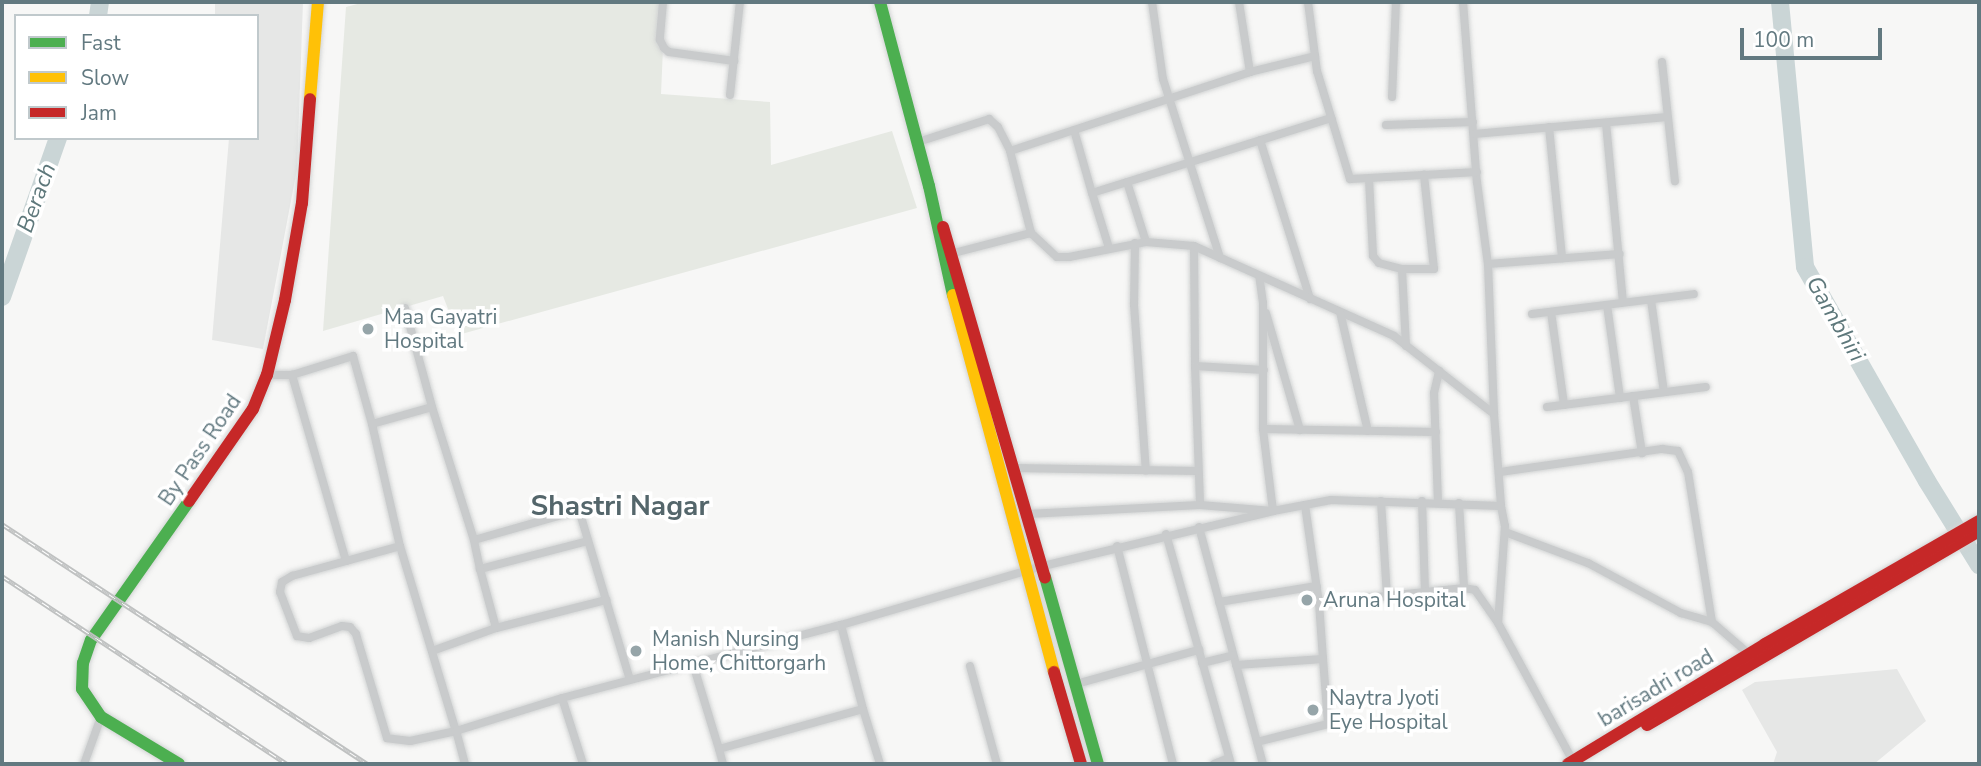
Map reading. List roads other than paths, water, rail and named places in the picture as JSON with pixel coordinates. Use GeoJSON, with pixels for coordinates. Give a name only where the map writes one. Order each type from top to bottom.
{"type":"FeatureCollection","features":[{"type":"Feature","properties":{"kind":"main road","name":"By Pass Road"},"geometry":{"type":"LineString","coordinates":[[178,764],[101,717],[82,689],[83,663],[91,640],[245,420],[269,368],[285,300],[302,203],[318,2]]}},
{"type":"Feature","properties":{"kind":"main road"},"geometry":{"type":"LineString","coordinates":[[880,2],[937,218],[1028,514],[1098,764]]}},
{"type":"Feature","properties":{"kind":"main road"},"geometry":{"type":"LineString","coordinates":[[948,254],[1025,571],[1081,764]]}},
{"type":"Feature","properties":{"kind":"main road"},"geometry":{"type":"LineString","coordinates":[[1770,647],[1979,521]]}},
{"type":"Feature","properties":{"kind":"main road"},"geometry":{"type":"LineString","coordinates":[[1770,647],[1979,531]]}},
{"type":"Feature","properties":{"kind":"main road","name":"barisadri road"},"geometry":{"type":"LineString","coordinates":[[1574,763],[1749,654],[1770,647]]}},
{"type":"Feature","properties":{"kind":"main road","name":"barisadri road"},"geometry":{"type":"LineString","coordinates":[[1574,763],[1770,647]]}},
{"type":"Feature","properties":{"kind":"street"},"geometry":{"type":"LineString","coordinates":[[663,2],[660,40],[664,48],[669,52],[734,61]]}},
{"type":"Feature","properties":{"kind":"street"},"geometry":{"type":"LineString","coordinates":[[730,95],[740,2]]}},
{"type":"Feature","properties":{"kind":"street"},"geometry":{"type":"LineString","coordinates":[[1152,2],[1163,79],[1220,258]]}},
{"type":"Feature","properties":{"kind":"street"},"geometry":{"type":"LineString","coordinates":[[1239,2],[1250,72]]}},
{"type":"Feature","properties":{"kind":"street"},"geometry":{"type":"LineString","coordinates":[[1308,2],[1315,56],[1350,179],[1477,172]]}},
{"type":"Feature","properties":{"kind":"street"},"geometry":{"type":"LineString","coordinates":[[1392,97],[1396,2]]}},
{"type":"Feature","properties":{"kind":"street"},"geometry":{"type":"LineString","coordinates":[[1463,2],[1477,172],[1488,264],[1494,414],[1505,532],[1498,623]]}},
{"type":"Feature","properties":{"kind":"street"},"geometry":{"type":"LineString","coordinates":[[1010,150],[1250,72],[1315,56]]}},
{"type":"Feature","properties":{"kind":"street"},"geometry":{"type":"LineString","coordinates":[[1662,62],[1675,181]]}},
{"type":"Feature","properties":{"kind":"street"},"geometry":{"type":"LineString","coordinates":[[1474,134],[1667,117]]}},
{"type":"Feature","properties":{"kind":"street"},"geometry":{"type":"LineString","coordinates":[[1092,193],[1332,118]]}},
{"type":"Feature","properties":{"kind":"street"},"geometry":{"type":"LineString","coordinates":[[918,142],[989,119],[998,127],[1010,150],[1031,233],[1057,257],[1146,242],[1195,246],[1394,336],[1494,414]]}},
{"type":"Feature","properties":{"kind":"street"},"geometry":{"type":"LineString","coordinates":[[1386,125],[1473,122]]}},
{"type":"Feature","properties":{"kind":"street"},"geometry":{"type":"LineString","coordinates":[[1606,123],[1623,302]]}},
{"type":"Feature","properties":{"kind":"street"},"geometry":{"type":"LineString","coordinates":[[1549,127],[1562,258]]}},
{"type":"Feature","properties":{"kind":"street"},"geometry":{"type":"LineString","coordinates":[[1074,130],[1109,248]]}},
{"type":"Feature","properties":{"kind":"street"},"geometry":{"type":"LineString","coordinates":[[1260,140],[1310,299]]}},
{"type":"Feature","properties":{"kind":"street"},"geometry":{"type":"LineString","coordinates":[[1368,179],[1373,256],[1379,263],[1402,269],[1434,269],[1424,175]]}},
{"type":"Feature","properties":{"kind":"street"},"geometry":{"type":"LineString","coordinates":[[1127,182],[1146,242]]}},
{"type":"Feature","properties":{"kind":"street"},"geometry":{"type":"LineString","coordinates":[[948,254],[1031,233]]}},
{"type":"Feature","properties":{"kind":"street"},"geometry":{"type":"LineString","coordinates":[[1135,243],[1135,316],[1146,471]]}},
{"type":"Feature","properties":{"kind":"street"},"geometry":{"type":"LineString","coordinates":[[1195,246],[1195,366],[1200,505]]}},
{"type":"Feature","properties":{"kind":"street"},"geometry":{"type":"LineString","coordinates":[[1488,264],[1620,254]]}},
{"type":"Feature","properties":{"kind":"street"},"geometry":{"type":"LineString","coordinates":[[1402,269],[1406,346]]}},
{"type":"Feature","properties":{"kind":"street"},"geometry":{"type":"LineString","coordinates":[[1259,276],[1263,303],[1263,429],[1273,511]]}},
{"type":"Feature","properties":{"kind":"street"},"geometry":{"type":"LineString","coordinates":[[1532,314],[1694,294]]}},
{"type":"Feature","properties":{"kind":"street"},"geometry":{"type":"LineString","coordinates":[[1651,300],[1664,392]]}},
{"type":"Feature","properties":{"kind":"street"},"geometry":{"type":"LineString","coordinates":[[1263,303],[1300,430]]}},
{"type":"Feature","properties":{"kind":"street"},"geometry":{"type":"LineString","coordinates":[[1607,305],[1620,398]]}},
{"type":"Feature","properties":{"kind":"street"},"geometry":{"type":"LineString","coordinates":[[405,309],[432,407],[474,540],[496,628]]}},
{"type":"Feature","properties":{"kind":"street"},"geometry":{"type":"LineString","coordinates":[[1340,312],[1368,431]]}},
{"type":"Feature","properties":{"kind":"street"},"geometry":{"type":"LineString","coordinates":[[1550,312],[1564,405]]}},
{"type":"Feature","properties":{"kind":"street"},"geometry":{"type":"LineString","coordinates":[[269,368],[292,376],[353,356],[372,424],[400,546],[465,764]]}},
{"type":"Feature","properties":{"kind":"street"},"geometry":{"type":"LineString","coordinates":[[1195,366],[1264,369]]}},
{"type":"Feature","properties":{"kind":"street"},"geometry":{"type":"LineString","coordinates":[[1438,502],[1434,393],[1439,371]]}},
{"type":"Feature","properties":{"kind":"street"},"geometry":{"type":"LineString","coordinates":[[292,376],[346,561]]}},
{"type":"Feature","properties":{"kind":"street"},"geometry":{"type":"LineString","coordinates":[[1548,407],[1706,387]]}},
{"type":"Feature","properties":{"kind":"street"},"geometry":{"type":"LineString","coordinates":[[1633,396],[1642,453]]}},
{"type":"Feature","properties":{"kind":"street"},"geometry":{"type":"LineString","coordinates":[[372,424],[432,407]]}},
{"type":"Feature","properties":{"kind":"street"},"geometry":{"type":"LineString","coordinates":[[1263,429],[1436,432]]}},
{"type":"Feature","properties":{"kind":"street"},"geometry":{"type":"LineString","coordinates":[[1500,472],[1672,450],[1683,455],[1713,622]]}},
{"type":"Feature","properties":{"kind":"street"},"geometry":{"type":"LineString","coordinates":[[1014,468],[1198,471]]}},
{"type":"Feature","properties":{"kind":"street"},"geometry":{"type":"LineString","coordinates":[[400,546],[292,576],[282,582],[280,592],[293,632],[303,639],[342,626],[353,630],[364,657],[387,738],[410,741],[456,731],[562,698],[841,625],[1043,566],[1167,534],[1273,511],[1331,500],[1422,501],[1501,506]]}},
{"type":"Feature","properties":{"kind":"street"},"geometry":{"type":"LineString","coordinates":[[1422,501],[1424,592]]}},
{"type":"Feature","properties":{"kind":"street"},"geometry":{"type":"LineString","coordinates":[[1381,502],[1387,596]]}},
{"type":"Feature","properties":{"kind":"street"},"geometry":{"type":"LineString","coordinates":[[1459,503],[1464,588]]}},
{"type":"Feature","properties":{"kind":"street"},"geometry":{"type":"LineString","coordinates":[[1028,514],[1200,505],[1273,511]]}},
{"type":"Feature","properties":{"kind":"street"},"geometry":{"type":"LineString","coordinates":[[1257,742],[1328,724],[1320,603],[1305,505]]}},
{"type":"Feature","properties":{"kind":"street"},"geometry":{"type":"LineString","coordinates":[[474,540],[579,510],[629,680]]}},
{"type":"Feature","properties":{"kind":"street"},"geometry":{"type":"LineString","coordinates":[[1199,527],[1262,764]]}},
{"type":"Feature","properties":{"kind":"street"},"geometry":{"type":"LineString","coordinates":[[1505,532],[1588,562],[1681,612],[1713,622],[1749,654]]}},
{"type":"Feature","properties":{"kind":"street"},"geometry":{"type":"LineString","coordinates":[[1167,534],[1230,761],[1214,764]]}},
{"type":"Feature","properties":{"kind":"street"},"geometry":{"type":"LineString","coordinates":[[480,569],[588,541]]}},
{"type":"Feature","properties":{"kind":"street"},"geometry":{"type":"LineString","coordinates":[[1117,547],[1174,764]]}},
{"type":"Feature","properties":{"kind":"street"},"geometry":{"type":"LineString","coordinates":[[1219,602],[1317,586]]}},
{"type":"Feature","properties":{"kind":"street"},"geometry":{"type":"LineString","coordinates":[[1320,603],[1464,588],[1475,590],[1498,623],[1574,763]]}},
{"type":"Feature","properties":{"kind":"street"},"geometry":{"type":"LineString","coordinates":[[432,651],[496,628],[606,600]]}},
{"type":"Feature","properties":{"kind":"street"},"geometry":{"type":"LineString","coordinates":[[841,625],[880,764]]}},
{"type":"Feature","properties":{"kind":"street"},"geometry":{"type":"LineString","coordinates":[[1076,684],[1199,650]]}},
{"type":"Feature","properties":{"kind":"street"},"geometry":{"type":"LineString","coordinates":[[1202,663],[1233,655]]}},
{"type":"Feature","properties":{"kind":"street"},"geometry":{"type":"LineString","coordinates":[[1236,665],[1323,659]]}},
{"type":"Feature","properties":{"kind":"street"},"geometry":{"type":"LineString","coordinates":[[693,664],[723,764]]}},
{"type":"Feature","properties":{"kind":"street"},"geometry":{"type":"LineString","coordinates":[[970,666],[997,764]]}},
{"type":"Feature","properties":{"kind":"street"},"geometry":{"type":"LineString","coordinates":[[562,698],[583,764]]}},
{"type":"Feature","properties":{"kind":"street"},"geometry":{"type":"LineString","coordinates":[[719,749],[863,709]]}},
{"type":"Feature","properties":{"kind":"street"},"geometry":{"type":"LineString","coordinates":[[84,764],[101,717]]}},
{"type":"Feature","properties":{"kind":"waterway","name":"Berach"},"geometry":{"type":"LineString","coordinates":[[98,14],[100,2]]}},
{"type":"Feature","properties":{"kind":"waterway","name":"Gambhiri"},"geometry":{"type":"LineString","coordinates":[[1780,2],[1805,267],[1927,481],[1979,565]]}},
{"type":"Feature","properties":{"kind":"waterway","name":"Berach"},"geometry":{"type":"LineString","coordinates":[[2,297],[57,140]]}},
{"type":"Feature","properties":{"kind":"railway"},"geometry":{"type":"LineString","coordinates":[[2,524],[367,764]]}},
{"type":"Feature","properties":{"kind":"railway"},"geometry":{"type":"LineString","coordinates":[[2,576],[287,764]]}},
{"type":"Feature","properties":{"kind":"place","name":"Maa Gayatri Hospital"},"geometry":{"type":"Point","coordinates":[368,329]}},
{"type":"Feature","properties":{"kind":"place","name":"Aruna Hospital"},"geometry":{"type":"Point","coordinates":[1307,600]}},
{"type":"Feature","properties":{"kind":"place","name":"Manish Nursing Home, Chittorgarh"},"geometry":{"type":"Point","coordinates":[636,651]}},
{"type":"Feature","properties":{"kind":"place","name":"Naytra Jyoti Eye Hospital"},"geometry":{"type":"Point","coordinates":[1313,710]}},
{"type":"Feature","properties":{"kind":"district","name":"Shastri Nagar"},"geometry":{"type":"Point","coordinates":[620,506]}}]}
